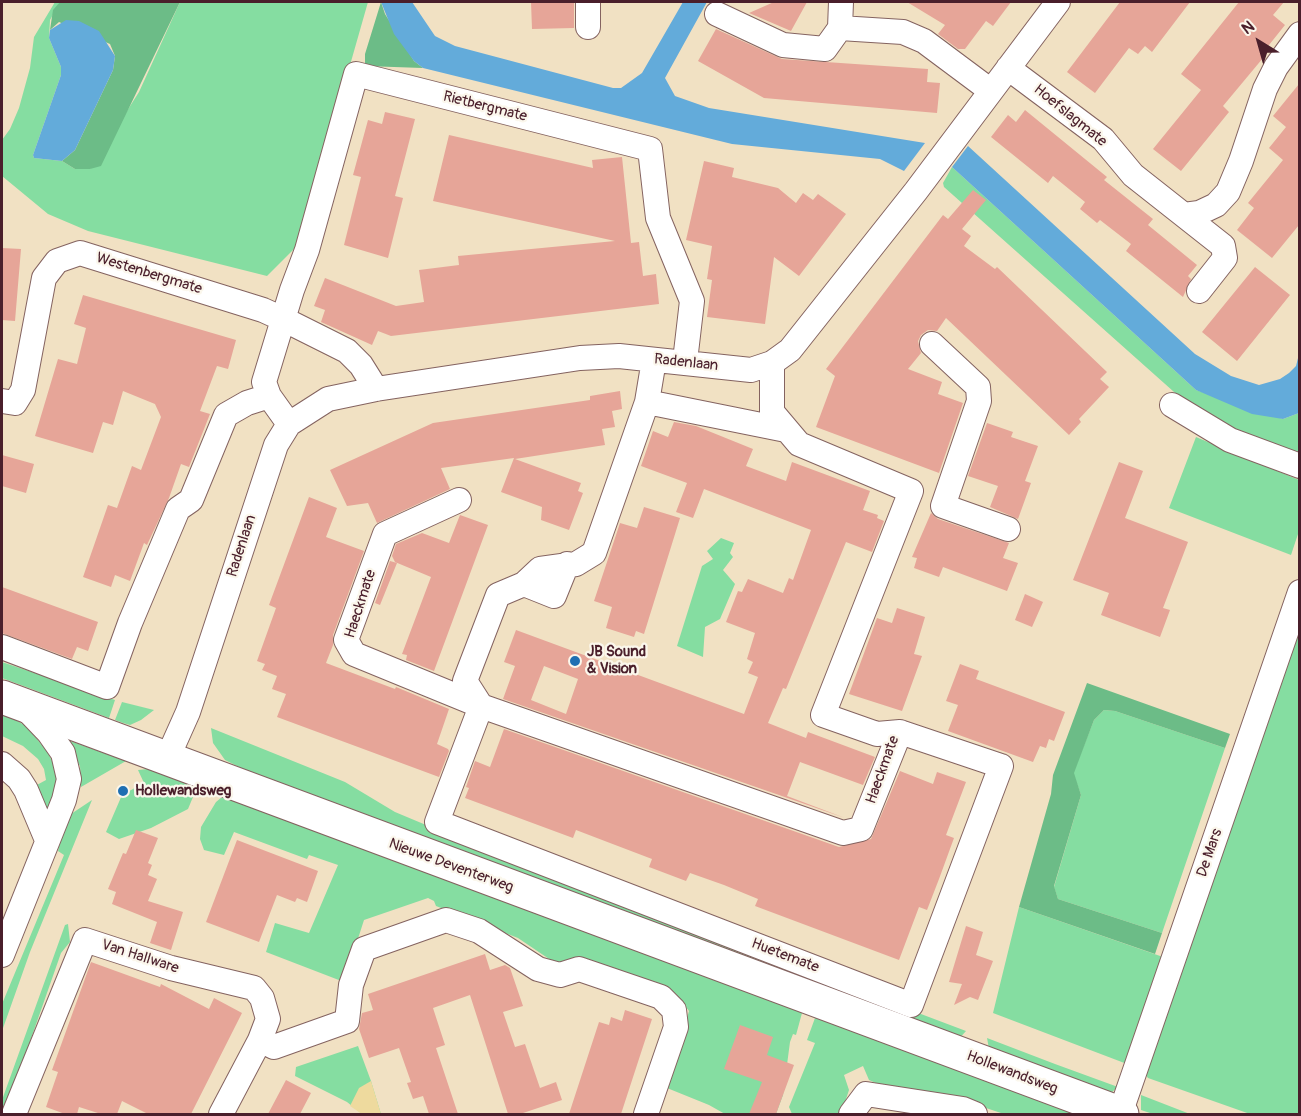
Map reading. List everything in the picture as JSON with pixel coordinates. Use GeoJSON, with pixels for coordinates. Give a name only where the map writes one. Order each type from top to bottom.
{"type":"FeatureCollection","features":[{"type":"Feature","properties":{"kind":"main road","name":"Nieuwe Deventerweg"},"geometry":{"type":"LineString","coordinates":[[12,701],[901,1031]]}},
{"type":"Feature","properties":{"kind":"main road","name":"Hollewandsweg"},"geometry":{"type":"LineString","coordinates":[[901,1031],[1121,1114]]}},
{"type":"Feature","properties":{"kind":"street"},"geometry":{"type":"LineString","coordinates":[[588,2],[588,27]]}},
{"type":"Feature","properties":{"kind":"street"},"geometry":{"type":"LineString","coordinates":[[717,14],[783,45],[825,49],[840,28],[841,2]]}},
{"type":"Feature","properties":{"kind":"street"},"geometry":{"type":"LineString","coordinates":[[840,28],[903,32],[913,36],[924,41],[992,91],[1058,2]]}},
{"type":"Feature","properties":{"kind":"street"},"geometry":{"type":"LineString","coordinates":[[1184,214],[1199,213],[1216,205],[1228,192],[1265,89],[1276,67],[1299,34]]}},
{"type":"Feature","properties":{"kind":"street","name":"Hoefslagmate"},"geometry":{"type":"LineString","coordinates":[[1008,68],[1103,139],[1132,175],[1223,246],[1225,258],[1198,291]]}},
{"type":"Feature","properties":{"kind":"street","name":"Rietbergmate"},"geometry":{"type":"LineString","coordinates":[[285,320],[356,74],[650,150],[658,218],[692,301],[685,361]]}},
{"type":"Feature","properties":{"kind":"street","name":"Radenlaan"},"geometry":{"type":"LineString","coordinates":[[167,759],[188,712],[276,445],[289,424],[328,399],[376,389],[580,358],[619,356],[685,361],[751,370],[772,363],[790,350],[992,91]]}},
{"type":"Feature","properties":{"kind":"street","name":"Westenbergmate"},"geometry":{"type":"LineString","coordinates":[[2,401],[15,403],[23,390],[44,278],[57,261],[80,253],[263,310],[285,320]]}},
{"type":"Feature","properties":{"kind":"street"},"geometry":{"type":"LineString","coordinates":[[289,424],[269,396],[264,382],[285,320],[347,351],[362,365],[376,389]]}},
{"type":"Feature","properties":{"kind":"street"},"geometry":{"type":"LineString","coordinates":[[932,344],[978,387],[979,401],[943,506]]}},
{"type":"Feature","properties":{"kind":"street"},"geometry":{"type":"LineString","coordinates":[[481,706],[465,681],[498,595],[524,584],[540,569],[576,564],[594,554],[647,402],[654,360]]}},
{"type":"Feature","properties":{"kind":"street"},"geometry":{"type":"LineString","coordinates":[[772,363],[772,412],[799,444],[943,506],[1008,529]]}},
{"type":"Feature","properties":{"kind":"street"},"geometry":{"type":"LineString","coordinates":[[2,647],[107,687],[130,622],[178,509],[191,500],[226,415],[247,403],[269,396]]}},
{"type":"Feature","properties":{"kind":"street"},"geometry":{"type":"LineString","coordinates":[[647,402],[786,430]]}},
{"type":"Feature","properties":{"kind":"street"},"geometry":{"type":"LineString","coordinates":[[1172,405],[1230,440],[1299,466]]}},
{"type":"Feature","properties":{"kind":"street","name":"Haeckmate"},"geometry":{"type":"LineString","coordinates":[[459,500],[385,534],[346,640],[354,654],[481,706],[843,833],[861,829],[900,732],[877,734],[823,715],[911,491]]}},
{"type":"Feature","properties":{"kind":"street","name":"De Mars"},"geometry":{"type":"LineString","coordinates":[[1121,1114],[1299,592]]}},
{"type":"Feature","properties":{"kind":"street"},"geometry":{"type":"LineString","coordinates":[[2,955],[64,800],[69,779],[63,753],[49,733],[12,701]]}},
{"type":"Feature","properties":{"kind":"street","name":"Huetemate"},"geometry":{"type":"LineString","coordinates":[[481,706],[437,822],[911,1005],[1001,766],[900,732]]}},
{"type":"Feature","properties":{"kind":"street"},"geometry":{"type":"LineString","coordinates":[[2,764],[18,778],[26,790],[47,840]]}},
{"type":"Feature","properties":{"kind":"street"},"geometry":{"type":"LineString","coordinates":[[260,1040],[274,1047],[347,1021],[351,985],[364,949],[446,920],[479,931],[538,969],[560,975],[579,969],[661,998],[674,1010],[676,1027],[646,1114]]}},
{"type":"Feature","properties":{"kind":"street","name":"Van Hallware"},"geometry":{"type":"LineString","coordinates":[[14,1114],[85,940],[171,968],[254,988],[262,999],[268,1019],[260,1040],[221,1114]]}},
{"type":"Feature","properties":{"kind":"street"},"geometry":{"type":"LineString","coordinates":[[851,1114],[866,1094],[963,1109],[975,1114]]}},
{"type":"Feature","properties":{"kind":"green space"},"geometry":{"type":"Polygon","coordinates":[[[55,2],[60,2],[50,20],[49,38],[61,67],[61,75],[33,155],[34,158],[62,161],[75,169],[90,169],[139,92],[180,2],[368,2],[299,244],[267,276],[88,231],[48,214],[2,176],[2,140],[10,129],[19,108],[30,68],[34,37],[55,2]]]}},
{"type":"Feature","properties":{"kind":"green space"},"geometry":{"type":"Polygon","coordinates":[[[60,2],[180,2],[101,166],[90,169],[75,169],[62,161],[75,150],[113,70],[115,56],[110,44],[59,22],[50,30],[53,10],[60,2]]]}},
{"type":"Feature","properties":{"kind":"green space"},"geometry":{"type":"Polygon","coordinates":[[[381,2],[385,14],[414,61],[423,68],[365,66],[365,54],[381,2]]]}},
{"type":"Feature","properties":{"kind":"green space"},"geometry":{"type":"Polygon","coordinates":[[[952,167],[1196,390],[1283,419],[1299,413],[1299,457],[1258,442],[1192,408],[944,187],[943,183],[952,167]]]}},
{"type":"Feature","properties":{"kind":"green space"},"geometry":{"type":"Polygon","coordinates":[[[1196,437],[1299,480],[1299,531],[1291,555],[1169,508],[1196,437]]]}},
{"type":"Feature","properties":{"kind":"green space"},"geometry":{"type":"Polygon","coordinates":[[[721,538],[734,543],[730,553],[733,557],[723,570],[735,584],[720,619],[705,627],[703,657],[677,646],[702,566],[713,559],[707,551],[721,538]]]}},
{"type":"Feature","properties":{"kind":"green space"},"geometry":{"type":"Polygon","coordinates":[[[1299,620],[1299,1114],[1250,1114],[1148,1078],[1145,1074],[1299,620]]]}},
{"type":"Feature","properties":{"kind":"green space"},"geometry":{"type":"Polygon","coordinates":[[[2,662],[115,700],[109,718],[2,678],[2,662]]]}},
{"type":"Feature","properties":{"kind":"green space"},"geometry":{"type":"Polygon","coordinates":[[[1087,683],[1230,734],[1225,748],[1115,711],[1104,710],[1094,720],[1074,773],[1081,795],[1054,886],[1058,899],[1162,933],[1155,954],[1019,907],[1051,794],[1053,775],[1087,683]]]}},
{"type":"Feature","properties":{"kind":"green space"},"geometry":{"type":"Polygon","coordinates":[[[122,702],[154,710],[130,725],[115,720],[122,702]]]}},
{"type":"Feature","properties":{"kind":"green space"},"geometry":{"type":"Polygon","coordinates":[[[1104,710],[1115,711],[1225,748],[1162,933],[1058,899],[1054,887],[1081,795],[1073,773],[1094,720],[1104,710]]]}},
{"type":"Feature","properties":{"kind":"green space"},"geometry":{"type":"Polygon","coordinates":[[[2,712],[26,726],[47,751],[58,773],[50,807],[46,809],[35,786],[46,780],[44,769],[38,759],[23,746],[2,736],[2,712]]]}},
{"type":"Feature","properties":{"kind":"green space"},"geometry":{"type":"Polygon","coordinates":[[[211,728],[345,782],[395,812],[481,848],[966,1031],[957,1041],[249,772],[225,760],[213,743],[211,728]]]}},
{"type":"Feature","properties":{"kind":"green space"},"geometry":{"type":"Polygon","coordinates":[[[70,741],[126,761],[81,787],[80,766],[67,745],[70,741]]]}},
{"type":"Feature","properties":{"kind":"green space"},"geometry":{"type":"Polygon","coordinates":[[[148,769],[187,784],[193,790],[193,797],[188,809],[151,828],[119,839],[106,832],[122,795],[144,783],[138,770],[148,769]]]}},
{"type":"Feature","properties":{"kind":"green space"},"geometry":{"type":"Polygon","coordinates":[[[222,797],[378,851],[776,1000],[802,1013],[796,1035],[793,1034],[790,1042],[783,1095],[776,1114],[725,1114],[667,1088],[689,1011],[675,993],[580,960],[558,965],[518,938],[436,906],[434,901],[428,898],[364,920],[344,982],[266,952],[275,923],[309,933],[338,865],[309,855],[307,859],[234,832],[224,855],[204,850],[200,839],[201,827],[216,802],[222,797]]]}},
{"type":"Feature","properties":{"kind":"green space"},"geometry":{"type":"Polygon","coordinates":[[[92,800],[30,952],[2,1031],[2,1004],[64,855],[58,851],[65,818],[92,800]]]}},
{"type":"Feature","properties":{"kind":"green space"},"geometry":{"type":"Polygon","coordinates":[[[1019,907],[1163,957],[1127,1064],[993,1013],[1019,907]]]}},
{"type":"Feature","properties":{"kind":"green space"},"geometry":{"type":"Polygon","coordinates":[[[68,924],[70,942],[61,953],[6,1110],[2,1113],[2,1100],[65,925],[68,924]]]}},
{"type":"Feature","properties":{"kind":"green space"},"geometry":{"type":"Polygon","coordinates":[[[815,1018],[833,1021],[1085,1114],[1004,1114],[965,1101],[878,1084],[869,1080],[863,1066],[844,1075],[849,1090],[841,1114],[792,1114],[789,1107],[815,1043],[807,1040],[815,1018]]]}},
{"type":"Feature","properties":{"kind":"green space"},"geometry":{"type":"Polygon","coordinates":[[[987,1038],[1118,1087],[1106,1097],[990,1054],[987,1038]]]}},
{"type":"Feature","properties":{"kind":"green space"},"geometry":{"type":"Polygon","coordinates":[[[358,1046],[381,1114],[362,1114],[347,1102],[295,1076],[296,1067],[358,1046]]]}},
{"type":"Feature","properties":{"kind":"green space"},"geometry":{"type":"Polygon","coordinates":[[[1141,1095],[1190,1114],[1153,1114],[1141,1110],[1141,1095]]]}},
{"type":"Feature","properties":{"kind":"sand"},"geometry":{"type":"Polygon","coordinates":[[[371,1081],[381,1114],[362,1114],[350,1106],[359,1088],[371,1081]]]}},
{"type":"Feature","properties":{"kind":"water"},"geometry":{"type":"Polygon","coordinates":[[[381,2],[412,2],[435,36],[455,46],[613,88],[621,88],[642,73],[683,2],[707,2],[665,78],[675,96],[709,108],[925,143],[904,171],[880,159],[732,144],[423,68],[414,61],[394,34],[381,2]]]}},
{"type":"Feature","properties":{"kind":"water"},"geometry":{"type":"Polygon","coordinates":[[[66,20],[79,21],[99,31],[115,56],[113,70],[75,150],[62,161],[34,158],[33,155],[61,75],[61,67],[49,38],[50,30],[66,20]]]}},
{"type":"Feature","properties":{"kind":"water"},"geometry":{"type":"Polygon","coordinates":[[[968,146],[1195,354],[1231,376],[1259,385],[1280,379],[1289,373],[1296,366],[1299,354],[1299,413],[1283,419],[1252,414],[1196,390],[952,167],[968,146]]]}},
{"type":"Feature","properties":{"kind":"building"},"geometry":{"type":"Polygon","coordinates":[[[531,2],[574,2],[574,28],[532,29],[531,2]]]}},
{"type":"Feature","properties":{"kind":"building"},"geometry":{"type":"Polygon","coordinates":[[[774,2],[807,2],[791,31],[749,13],[774,2]]]}},
{"type":"Feature","properties":{"kind":"building"},"geometry":{"type":"Polygon","coordinates":[[[907,2],[1011,2],[993,26],[986,21],[965,49],[958,49],[938,34],[945,25],[907,2]]]}},
{"type":"Feature","properties":{"kind":"building"},"geometry":{"type":"Polygon","coordinates":[[[1120,2],[1190,2],[1152,52],[1145,46],[1138,54],[1129,48],[1095,93],[1067,72],[1120,2]]]}},
{"type":"Feature","properties":{"kind":"building"},"geometry":{"type":"Polygon","coordinates":[[[1239,2],[1284,2],[1273,15],[1285,25],[1265,50],[1268,52],[1223,106],[1229,112],[1181,171],[1153,149],[1201,90],[1181,74],[1239,2]]]}},
{"type":"Feature","properties":{"kind":"building"},"geometry":{"type":"Polygon","coordinates":[[[716,29],[782,59],[928,69],[927,82],[940,83],[937,113],[764,98],[698,61],[716,29]]]}},
{"type":"Feature","properties":{"kind":"building"},"geometry":{"type":"Polygon","coordinates":[[[1299,84],[1299,225],[1272,258],[1237,230],[1254,208],[1248,203],[1283,160],[1269,148],[1286,127],[1273,116],[1299,84]]]}},
{"type":"Feature","properties":{"kind":"building"},"geometry":{"type":"Polygon","coordinates":[[[1025,110],[1107,177],[1104,180],[1153,219],[1148,225],[1197,265],[1188,276],[1191,279],[1183,297],[1126,251],[1131,244],[1100,220],[1097,223],[1080,209],[1085,202],[1053,176],[1048,183],[991,137],[1008,115],[1016,122],[1025,110]]]}},
{"type":"Feature","properties":{"kind":"building"},"geometry":{"type":"Polygon","coordinates":[[[385,112],[415,119],[395,196],[403,198],[388,258],[344,245],[361,177],[353,175],[368,120],[382,124],[385,112]]]}},
{"type":"Feature","properties":{"kind":"building"},"geometry":{"type":"Polygon","coordinates":[[[449,135],[593,168],[592,160],[622,157],[631,243],[639,242],[643,276],[656,274],[659,304],[391,336],[378,331],[372,345],[321,322],[325,310],[314,306],[325,278],[396,306],[424,302],[419,270],[459,265],[458,256],[615,241],[433,201],[449,135]]]}},
{"type":"Feature","properties":{"kind":"building"},"geometry":{"type":"Polygon","coordinates":[[[704,161],[734,168],[732,177],[778,188],[796,203],[803,193],[813,200],[818,194],[846,214],[799,276],[774,257],[765,324],[707,317],[712,280],[707,279],[712,246],[686,240],[704,161]]]}},
{"type":"Feature","properties":{"kind":"building"},"geometry":{"type":"Polygon","coordinates":[[[973,190],[986,200],[962,229],[971,236],[964,246],[995,269],[997,267],[1107,372],[1100,379],[1109,387],[1079,419],[1081,422],[1069,435],[946,318],[937,331],[928,330],[921,335],[918,341],[921,353],[908,369],[942,382],[938,394],[963,403],[939,473],[816,427],[835,376],[826,369],[943,215],[948,219],[973,190]]]}},
{"type":"Feature","properties":{"kind":"building"},"geometry":{"type":"Polygon","coordinates":[[[2,248],[21,249],[15,321],[2,320],[2,248]]]}},
{"type":"Feature","properties":{"kind":"building"},"geometry":{"type":"Polygon","coordinates":[[[1255,267],[1290,295],[1237,361],[1202,332],[1255,267]]]}},
{"type":"Feature","properties":{"kind":"building"},"geometry":{"type":"Polygon","coordinates":[[[83,295],[236,340],[228,369],[217,366],[200,411],[210,414],[189,467],[181,464],[169,498],[147,545],[144,543],[130,581],[115,575],[111,587],[83,577],[108,505],[117,508],[132,466],[141,470],[161,417],[155,404],[123,391],[113,425],[103,422],[93,453],[35,436],[58,359],[77,364],[86,328],[74,324],[83,295]]]}},
{"type":"Feature","properties":{"kind":"building"},"geometry":{"type":"Polygon","coordinates":[[[620,391],[622,409],[612,411],[615,427],[602,429],[605,445],[515,459],[581,483],[578,491],[583,493],[569,530],[541,520],[542,507],[501,492],[514,458],[441,468],[450,489],[377,523],[368,503],[347,506],[330,470],[433,423],[590,400],[590,396],[620,391]]]}},
{"type":"Feature","properties":{"kind":"building"},"geometry":{"type":"Polygon","coordinates":[[[674,422],[696,426],[753,449],[746,466],[786,481],[792,462],[870,491],[863,510],[878,515],[877,518],[884,521],[872,552],[846,542],[786,689],[783,688],[768,723],[806,738],[808,732],[875,757],[863,785],[800,762],[787,796],[845,818],[503,699],[515,666],[504,662],[516,630],[744,714],[758,677],[748,673],[753,662],[747,659],[755,633],[726,622],[738,591],[742,592],[748,579],[783,593],[789,578],[793,580],[811,530],[704,489],[693,518],[676,512],[687,483],[641,466],[653,431],[668,437],[674,422]],[[544,666],[531,700],[566,714],[578,679],[544,666]]]}},
{"type":"Feature","properties":{"kind":"building"},"geometry":{"type":"Polygon","coordinates":[[[987,423],[1013,432],[1011,437],[1038,446],[1025,481],[1031,483],[1018,519],[990,507],[998,486],[968,476],[987,423]]]}},
{"type":"Feature","properties":{"kind":"building"},"geometry":{"type":"Polygon","coordinates":[[[2,455],[34,464],[26,493],[2,486],[2,455]]]}},
{"type":"Feature","properties":{"kind":"building"},"geometry":{"type":"Polygon","coordinates":[[[1119,462],[1143,471],[1125,518],[1188,542],[1163,608],[1170,610],[1160,637],[1101,615],[1109,593],[1073,580],[1119,462]]]}},
{"type":"Feature","properties":{"kind":"building"},"geometry":{"type":"Polygon","coordinates":[[[309,497],[337,508],[326,537],[364,551],[333,635],[333,645],[326,663],[395,689],[396,687],[449,709],[437,744],[449,751],[439,777],[277,717],[286,694],[272,689],[277,676],[262,670],[265,664],[257,661],[276,608],[269,605],[309,497]]]}},
{"type":"Feature","properties":{"kind":"building"},"geometry":{"type":"Polygon","coordinates":[[[644,507],[680,518],[644,634],[636,631],[634,637],[606,628],[612,607],[594,601],[620,523],[637,528],[644,507]]]}},
{"type":"Feature","properties":{"kind":"building"},"geometry":{"type":"Polygon","coordinates":[[[931,513],[938,519],[1009,543],[1003,558],[1018,563],[1007,591],[943,567],[939,577],[914,568],[917,558],[912,557],[931,513]]]}},
{"type":"Feature","properties":{"kind":"building"},"geometry":{"type":"Polygon","coordinates":[[[460,515],[488,525],[434,671],[406,660],[407,655],[402,654],[431,577],[395,562],[392,556],[396,544],[422,533],[449,543],[460,515]]]}},
{"type":"Feature","properties":{"kind":"building"},"geometry":{"type":"Polygon","coordinates":[[[390,561],[397,563],[380,605],[375,603],[390,561]]]}},
{"type":"Feature","properties":{"kind":"building"},"geometry":{"type":"Polygon","coordinates":[[[2,587],[98,622],[88,651],[77,647],[72,659],[2,633],[2,587]]]}},
{"type":"Feature","properties":{"kind":"building"},"geometry":{"type":"Polygon","coordinates":[[[1025,594],[1043,602],[1032,627],[1015,620],[1025,594]]]}},
{"type":"Feature","properties":{"kind":"building"},"geometry":{"type":"Polygon","coordinates":[[[897,608],[925,617],[914,654],[922,656],[902,711],[849,694],[877,618],[892,623],[897,608]]]}},
{"type":"Feature","properties":{"kind":"building"},"geometry":{"type":"Polygon","coordinates":[[[960,664],[979,671],[976,679],[1065,712],[1054,741],[1049,739],[1046,748],[1040,746],[1033,762],[948,731],[958,705],[946,701],[960,664]]]}},
{"type":"Feature","properties":{"kind":"building"},"geometry":{"type":"Polygon","coordinates":[[[504,729],[839,847],[871,839],[900,771],[933,784],[937,772],[966,782],[946,835],[954,838],[939,879],[927,910],[919,907],[899,960],[755,906],[758,899],[724,885],[690,873],[686,881],[649,867],[652,859],[576,830],[573,838],[465,798],[469,788],[466,787],[475,761],[490,767],[504,729]]]}},
{"type":"Feature","properties":{"kind":"building"},"geometry":{"type":"Polygon","coordinates":[[[136,830],[158,838],[148,863],[152,865],[148,875],[157,879],[148,901],[183,912],[171,950],[150,943],[157,922],[112,904],[116,892],[108,889],[123,853],[126,854],[136,830]]]}},
{"type":"Feature","properties":{"kind":"building"},"geometry":{"type":"Polygon","coordinates":[[[237,840],[318,871],[307,902],[297,898],[295,902],[277,895],[259,942],[206,922],[237,840]]]}},
{"type":"Feature","properties":{"kind":"building"},"geometry":{"type":"Polygon","coordinates":[[[966,926],[983,932],[976,955],[993,961],[978,1000],[970,997],[954,1005],[962,984],[949,982],[966,926]]]}},
{"type":"Feature","properties":{"kind":"building"},"geometry":{"type":"Polygon","coordinates":[[[485,954],[490,970],[505,965],[510,968],[523,1006],[503,1012],[515,1047],[525,1044],[540,1088],[556,1082],[562,1100],[520,1114],[508,1114],[470,995],[433,1008],[445,1045],[436,1048],[458,1114],[429,1114],[423,1096],[413,1099],[407,1083],[411,1082],[399,1048],[369,1058],[359,1029],[362,1013],[373,1010],[368,994],[485,954]]]}},
{"type":"Feature","properties":{"kind":"building"},"geometry":{"type":"Polygon","coordinates":[[[91,962],[160,987],[161,984],[209,1009],[214,998],[242,1013],[191,1114],[148,1114],[122,1101],[117,1114],[101,1114],[79,1107],[77,1114],[65,1114],[46,1107],[58,1072],[52,1070],[91,962]]]}},
{"type":"Feature","properties":{"kind":"building"},"geometry":{"type":"Polygon","coordinates":[[[625,1010],[652,1019],[621,1114],[569,1114],[599,1022],[609,1025],[611,1017],[622,1021],[625,1010]]]}},
{"type":"Feature","properties":{"kind":"building"},"geometry":{"type":"Polygon","coordinates":[[[740,1025],[773,1037],[767,1055],[794,1065],[776,1114],[749,1114],[762,1082],[724,1069],[740,1025]]]}},
{"type":"Feature","properties":{"kind":"building"},"geometry":{"type":"Polygon","coordinates":[[[286,1080],[311,1093],[300,1114],[268,1114],[286,1080]]]}},
{"type":"Feature","properties":{"kind":"place","name":"JB Sound & Vision"},"geometry":{"type":"Point","coordinates":[575,661]}},
{"type":"Feature","properties":{"kind":"place","name":"Hollewandsweg"},"geometry":{"type":"Point","coordinates":[123,791]}}]}
